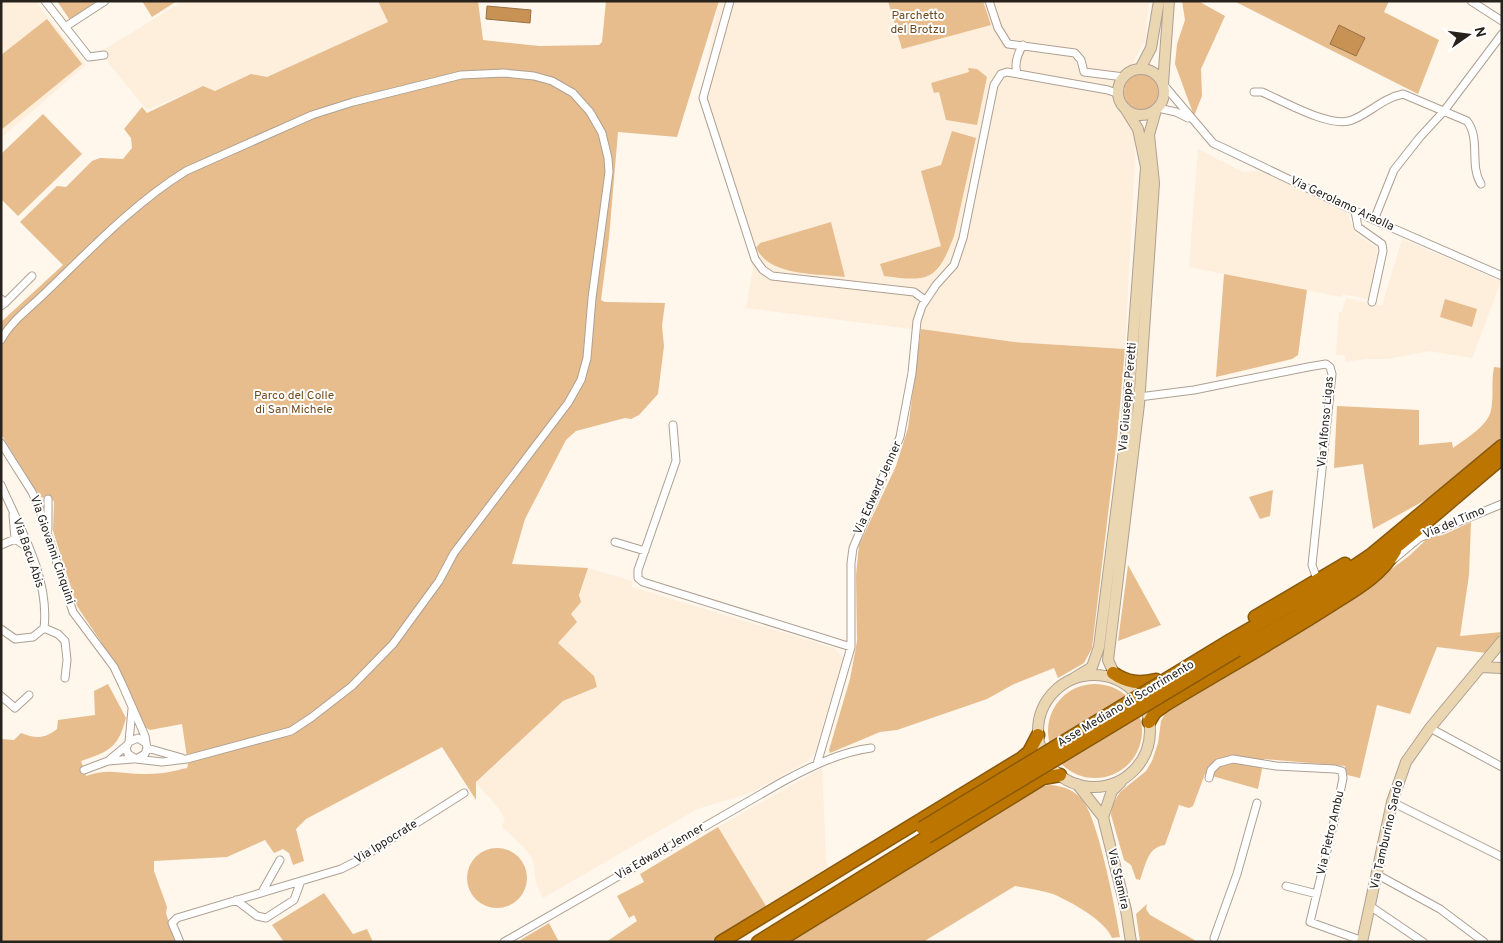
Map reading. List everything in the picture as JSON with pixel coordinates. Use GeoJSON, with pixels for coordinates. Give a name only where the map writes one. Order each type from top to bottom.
{"type":"FeatureCollection","features":[{"type":"Feature","properties":{"kind":"highway","name":"Asse Mediano di Scorrimento"},"geometry":{"type":"LineString","coordinates":[[735,942],[924,833],[1234,645],[1371,555],[1502,446]]}},
{"type":"Feature","properties":{"kind":"highway","name":"Asse Mediano di Scorrimento"},"geometry":{"type":"LineString","coordinates":[[1234,645],[1336,591],[1398,546],[1502,458]]}},
{"type":"Feature","properties":{"kind":"highway"},"geometry":{"type":"LineString","coordinates":[[1150,722],[1155,712],[1165,705],[1310,618],[1386,566],[1398,546]]}},
{"type":"Feature","properties":{"kind":"highway"},"geometry":{"type":"LineString","coordinates":[[1135,693],[1317,579],[1357,557],[1371,555]]}},
{"type":"Feature","properties":{"kind":"highway"},"geometry":{"type":"LineString","coordinates":[[1115,676],[1135,683],[1156,680]]}},
{"type":"Feature","properties":{"kind":"highway"},"geometry":{"type":"LineString","coordinates":[[721,942],[1022,758],[1029,752],[1038,735]]}},
{"type":"Feature","properties":{"kind":"highway"},"geometry":{"type":"LineString","coordinates":[[777,942],[1002,802],[1043,778],[1060,775]]}},
{"type":"Feature","properties":{"kind":"highway"},"geometry":{"type":"LineString","coordinates":[[990,778],[1001,780],[1004,784],[1006,790],[1002,802]]}},
{"type":"Feature","properties":{"kind":"highway","name":"Asse Mediano di Scorrimento"},"geometry":{"type":"LineString","coordinates":[[758,942],[924,833]]}},
{"type":"Feature","properties":{"kind":"street"},"geometry":{"type":"LineString","coordinates":[[45,1],[90,57],[104,55]]}},
{"type":"Feature","properties":{"kind":"street"},"geometry":{"type":"LineString","coordinates":[[65,26],[105,1]]}},
{"type":"Feature","properties":{"kind":"street"},"geometry":{"type":"LineString","coordinates":[[730,1],[703,98],[755,259],[763,270],[772,276],[914,292],[925,300]]}},
{"type":"Feature","properties":{"kind":"street"},"geometry":{"type":"LineString","coordinates":[[989,1],[998,28],[1008,44],[1023,44],[1075,53],[1081,60],[1084,72],[1124,77],[1140,69],[1151,48],[1159,1]]}},
{"type":"Feature","properties":{"kind":"street","name":"Via Giuseppe Peretti"},"geometry":{"type":"LineString","coordinates":[[1115,676],[1108,660],[1139,397],[1154,183],[1150,135],[1157,109],[1164,94],[1163,84],[1169,1]]}},
{"type":"Feature","properties":{"kind":"street"},"geometry":{"type":"LineString","coordinates":[[1471,1],[1502,21]]}},
{"type":"Feature","properties":{"kind":"street"},"geometry":{"type":"LineString","coordinates":[[1374,220],[1394,170],[1444,111],[1502,34]]}},
{"type":"Feature","properties":{"kind":"street"},"geometry":{"type":"LineString","coordinates":[[1023,44],[1018,52],[1017,73],[1108,90],[1119,94],[1124,77]]}},
{"type":"Feature","properties":{"kind":"street"},"geometry":{"type":"LineString","coordinates":[[1140,69],[1152,72],[1163,84]]}},
{"type":"Feature","properties":{"kind":"street","name":"Via Edward Jenner"},"geometry":{"type":"LineString","coordinates":[[817,764],[851,647],[851,564],[853,548],[857,534],[890,466],[900,437],[912,373],[917,321],[925,300],[954,265],[963,238],[981,161],[994,85],[1001,74],[1017,73]]}},
{"type":"Feature","properties":{"kind":"street"},"geometry":{"type":"LineString","coordinates":[[1,340],[13,324],[88,251],[128,214],[170,181],[186,171],[312,115],[353,102],[461,75],[520,74],[552,81],[573,93],[590,112],[602,133],[608,158],[608,184],[592,298],[587,358],[581,380],[568,403],[454,553],[439,581],[393,644],[352,686],[312,717],[291,730],[187,759],[155,762],[135,759],[108,761],[84,770]]}},
{"type":"Feature","properties":{"kind":"street","name":"Via Gerolamo Araolla"},"geometry":{"type":"LineString","coordinates":[[1163,84],[1191,120],[1213,143],[1374,220],[1502,276]]}},
{"type":"Feature","properties":{"kind":"street"},"geometry":{"type":"LineString","coordinates":[[1254,92],[1262,92],[1334,123],[1352,120],[1385,100],[1403,94],[1467,121],[1472,127],[1476,172],[1481,184]]}},
{"type":"Feature","properties":{"kind":"street","name":"Via Giuseppe Peretti"},"geometry":{"type":"LineString","coordinates":[[1074,678],[1092,667],[1100,647],[1126,434],[1146,167],[1138,130],[1119,94]]}},
{"type":"Feature","properties":{"kind":"street"},"geometry":{"type":"LineString","coordinates":[[1125,108],[1140,115],[1157,109],[1176,112],[1191,120]]}},
{"type":"Feature","properties":{"kind":"street"},"geometry":{"type":"LineString","coordinates":[[1355,211],[1358,227],[1382,244],[1383,251],[1372,302]]}},
{"type":"Feature","properties":{"kind":"street"},"geometry":{"type":"LineString","coordinates":[[2,303],[32,276]]}},
{"type":"Feature","properties":{"kind":"street","name":"Via Alfonso Ligas"},"geometry":{"type":"LineString","coordinates":[[1139,397],[1194,390],[1326,364],[1330,367],[1332,374],[1312,565],[1317,579]]}},
{"type":"Feature","properties":{"kind":"street"},"geometry":{"type":"LineString","coordinates":[[673,425],[676,461],[638,570],[638,578],[643,582],[851,647]]}},
{"type":"Feature","properties":{"kind":"street","name":"Via Giovanni Cinquini"},"geometry":{"type":"LineString","coordinates":[[1,444],[32,492],[49,536],[73,612],[114,667],[142,728],[146,745]]}},
{"type":"Feature","properties":{"kind":"street","name":"Via Giovanni Cinquini"},"geometry":{"type":"LineString","coordinates":[[1,485],[12,508]]}},
{"type":"Feature","properties":{"kind":"street"},"geometry":{"type":"LineString","coordinates":[[48,498],[49,536]]}},
{"type":"Feature","properties":{"kind":"street","name":"Via del Timo"},"geometry":{"type":"LineString","coordinates":[[1386,566],[1419,538],[1502,504]]}},
{"type":"Feature","properties":{"kind":"street"},"geometry":{"type":"LineString","coordinates":[[12,508],[15,540]]}},
{"type":"Feature","properties":{"kind":"street","name":"Via Bacu Abis"},"geometry":{"type":"LineString","coordinates":[[12,508],[42,590],[45,617],[44,628]]}},
{"type":"Feature","properties":{"kind":"street"},"geometry":{"type":"LineString","coordinates":[[1,545],[15,540]]}},
{"type":"Feature","properties":{"kind":"street"},"geometry":{"type":"LineString","coordinates":[[15,540],[28,548]]}},
{"type":"Feature","properties":{"kind":"street"},"geometry":{"type":"LineString","coordinates":[[615,542],[645,551]]}},
{"type":"Feature","properties":{"kind":"street"},"geometry":{"type":"LineString","coordinates":[[1,629],[15,639],[21,640],[33,637],[44,628],[58,634],[65,641],[67,660],[65,678]]}},
{"type":"Feature","properties":{"kind":"street","name":"Via Tamburino Sardo"},"geometry":{"type":"LineString","coordinates":[[1363,941],[1392,802],[1406,762],[1430,728],[1502,641]]}},
{"type":"Feature","properties":{"kind":"street"},"geometry":{"type":"LineString","coordinates":[[1481,667],[1501,670]]}},
{"type":"Feature","properties":{"kind":"street"},"geometry":{"type":"LineString","coordinates":[[1103,817],[1112,791],[1137,767],[1146,753],[1150,738],[1150,722],[1145,707],[1135,693],[1115,676],[1088,675],[1074,678],[1058,687],[1046,701],[1040,717],[1038,735],[1043,754],[1051,767],[1060,775],[1077,784],[1102,786],[1126,777]]}},
{"type":"Feature","properties":{"kind":"street"},"geometry":{"type":"LineString","coordinates":[[1,696],[15,708],[29,695]]}},
{"type":"Feature","properties":{"kind":"street","name":"Via Giovanni Cinquini"},"geometry":{"type":"LineString","coordinates":[[128,744],[132,708]]}},
{"type":"Feature","properties":{"kind":"street"},"geometry":{"type":"LineString","coordinates":[[1430,728],[1502,767]]}},
{"type":"Feature","properties":{"kind":"street"},"geometry":{"type":"LineString","coordinates":[[108,761],[138,738],[146,745],[187,759]]}},
{"type":"Feature","properties":{"kind":"street"},"geometry":{"type":"LineString","coordinates":[[128,744],[128,754],[135,759]]}},
{"type":"Feature","properties":{"kind":"street"},"geometry":{"type":"LineString","coordinates":[[135,759],[145,754],[146,745]]}},
{"type":"Feature","properties":{"kind":"street","name":"Via Edward Jenner"},"geometry":{"type":"LineString","coordinates":[[504,942],[743,803],[817,764],[858,750],[871,748]]}},
{"type":"Feature","properties":{"kind":"street","name":"Via Pietro Ambu"},"geometry":{"type":"LineString","coordinates":[[1209,778],[1211,770],[1223,761],[1233,760],[1342,771],[1343,778],[1336,813],[1310,922],[1363,941]]}},
{"type":"Feature","properties":{"kind":"street","name":"Via Stamira"},"geometry":{"type":"LineString","coordinates":[[1077,784],[1103,817],[1126,910],[1131,942]]}},
{"type":"Feature","properties":{"kind":"street","name":"Via Ippocrate"},"geometry":{"type":"LineString","coordinates":[[180,942],[172,923],[177,918],[355,862],[464,793]]}},
{"type":"Feature","properties":{"kind":"street"},"geometry":{"type":"LineString","coordinates":[[1392,802],[1502,857]]}},
{"type":"Feature","properties":{"kind":"street"},"geometry":{"type":"LineString","coordinates":[[1214,938],[1238,874],[1257,803]]}},
{"type":"Feature","properties":{"kind":"street"},"geometry":{"type":"LineString","coordinates":[[262,892],[280,860]]}},
{"type":"Feature","properties":{"kind":"street"},"geometry":{"type":"LineString","coordinates":[[1376,874],[1440,909],[1484,942]]}},
{"type":"Feature","properties":{"kind":"street"},"geometry":{"type":"LineString","coordinates":[[236,900],[257,916],[266,918],[294,900],[301,880]]}},
{"type":"Feature","properties":{"kind":"street"},"geometry":{"type":"LineString","coordinates":[[1286,886],[1317,894]]}},
{"type":"Feature","properties":{"kind":"street"},"geometry":{"type":"LineString","coordinates":[[1370,906],[1423,942]]}},
{"type":"Feature","properties":{"kind":"shaded area"},"geometry":{"type":"Polygon","coordinates":[[[1,1],[35,1],[86,65],[1,138],[1,1]]]}},
{"type":"Feature","properties":{"kind":"shaded area"},"geometry":{"type":"Polygon","coordinates":[[[183,1],[378,1],[388,22],[267,77],[251,74],[215,91],[203,86],[147,110],[106,60],[107,53],[102,51],[183,1]]]}},
{"type":"Feature","properties":{"kind":"shaded area"},"geometry":{"type":"Polygon","coordinates":[[[719,1],[1149,1],[1145,41],[1119,88],[1121,101],[1134,126],[1135,153],[1125,349],[1014,342],[746,308],[753,268],[700,101],[719,1]]]}},
{"type":"Feature","properties":{"kind":"shaded area"},"geometry":{"type":"Polygon","coordinates":[[[487,6],[531,10],[530,23],[486,19],[487,6]]]}},
{"type":"Feature","properties":{"kind":"shaded area"},"geometry":{"type":"Polygon","coordinates":[[[1339,25],[1365,38],[1356,56],[1330,44],[1339,25]]]}},
{"type":"Feature","properties":{"kind":"shaded area"},"geometry":{"type":"Polygon","coordinates":[[[1198,149],[1243,172],[1263,171],[1346,211],[1356,234],[1376,247],[1377,252],[1368,299],[1343,294],[1342,297],[1189,267],[1198,149]]]}},
{"type":"Feature","properties":{"kind":"shaded area"},"geometry":{"type":"Polygon","coordinates":[[[1402,239],[1501,281],[1472,358],[1429,351],[1388,359],[1365,359],[1345,362],[1345,355],[1336,355],[1339,312],[1342,312],[1346,298],[1382,306],[1394,265],[1397,262],[1395,262],[1402,239]]]}},
{"type":"Feature","properties":{"kind":"shaded area"},"geometry":{"type":"Polygon","coordinates":[[[588,568],[632,581],[632,587],[834,648],[843,658],[815,752],[808,761],[750,793],[697,809],[543,898],[536,883],[533,860],[526,849],[502,827],[505,819],[476,782],[563,701],[597,687],[593,676],[558,643],[576,623],[571,614],[575,609],[588,568]]]}},
{"type":"Feature","properties":{"kind":"shaded area"},"geometry":{"type":"Polygon","coordinates":[[[822,768],[826,860],[828,867],[766,906],[718,827],[822,768]]]}},
{"type":"Feature","properties":{"kind":"green space"},"geometry":{"type":"Polygon","coordinates":[[[57,1],[97,1],[70,20],[57,1]]]}},
{"type":"Feature","properties":{"kind":"green space"},"geometry":{"type":"Polygon","coordinates":[[[142,1],[177,1],[152,17],[142,1]]]}},
{"type":"Feature","properties":{"kind":"green space","name":"Parco del Colle di San Michele"},"geometry":{"type":"Polygon","coordinates":[[[378,1],[478,1],[483,40],[539,46],[599,45],[602,42],[606,1],[719,1],[677,137],[618,132],[609,238],[601,300],[605,302],[665,303],[662,326],[664,346],[658,394],[639,415],[631,419],[625,418],[576,431],[566,440],[525,519],[512,564],[588,568],[579,595],[581,602],[571,614],[577,622],[558,643],[594,676],[597,687],[563,701],[476,782],[476,800],[442,747],[306,819],[296,829],[304,861],[293,865],[289,853],[283,849],[274,853],[265,840],[227,857],[154,861],[154,871],[167,907],[166,913],[175,942],[1,942],[2,739],[14,740],[21,733],[36,737],[48,735],[57,729],[58,720],[95,715],[94,691],[108,684],[126,718],[120,736],[111,747],[106,751],[81,761],[86,776],[102,772],[140,774],[168,772],[187,768],[188,764],[182,724],[150,730],[137,714],[119,670],[77,606],[53,531],[54,502],[52,499],[40,497],[1,434],[1,322],[63,265],[20,222],[57,186],[66,187],[92,161],[100,158],[123,159],[132,148],[131,138],[124,129],[142,107],[147,113],[203,86],[215,91],[251,74],[267,77],[388,22],[378,1]]]}},
{"type":"Feature","properties":{"kind":"green space","name":"Parchetto del Brotzu"},"geometry":{"type":"Polygon","coordinates":[[[888,1],[983,1],[991,25],[902,49],[888,1]]]}},
{"type":"Feature","properties":{"kind":"green space"},"geometry":{"type":"Polygon","coordinates":[[[1182,1],[1198,1],[1225,16],[1201,69],[1202,96],[1194,116],[1175,64],[1177,44],[1185,20],[1182,1]]]}},
{"type":"Feature","properties":{"kind":"green space"},"geometry":{"type":"Polygon","coordinates":[[[1234,1],[1389,1],[1384,12],[1439,40],[1418,94],[1234,1]]]}},
{"type":"Feature","properties":{"kind":"green space"},"geometry":{"type":"Polygon","coordinates":[[[47,19],[82,64],[1,130],[1,55],[47,19]]]}},
{"type":"Feature","properties":{"kind":"green space"},"geometry":{"type":"Polygon","coordinates":[[[968,68],[977,69],[987,77],[977,125],[946,120],[939,92],[934,93],[931,83],[969,72],[968,68]]]}},
{"type":"Feature","properties":{"kind":"green space"},"geometry":{"type":"Polygon","coordinates":[[[1142,74],[1154,80],[1160,92],[1154,104],[1142,110],[1130,104],[1124,92],[1130,80],[1142,74]]]}},
{"type":"Feature","properties":{"kind":"green space"},"geometry":{"type":"Polygon","coordinates":[[[43,114],[82,154],[18,216],[1,199],[1,154],[43,114]]]}},
{"type":"Feature","properties":{"kind":"green space"},"geometry":{"type":"Polygon","coordinates":[[[952,131],[976,138],[954,236],[948,251],[936,270],[930,275],[912,279],[884,276],[880,264],[941,246],[921,171],[941,165],[952,131]]]}},
{"type":"Feature","properties":{"kind":"green space"},"geometry":{"type":"Polygon","coordinates":[[[831,222],[845,277],[808,274],[783,269],[763,257],[756,248],[760,243],[831,222]]]}},
{"type":"Feature","properties":{"kind":"green space"},"geometry":{"type":"Polygon","coordinates":[[[1224,274],[1307,290],[1298,355],[1292,359],[1216,377],[1224,274]]]}},
{"type":"Feature","properties":{"kind":"green space"},"geometry":{"type":"Polygon","coordinates":[[[1445,299],[1477,309],[1472,327],[1440,317],[1445,299]]]}},
{"type":"Feature","properties":{"kind":"green space"},"geometry":{"type":"Polygon","coordinates":[[[921,329],[1014,342],[1125,349],[1117,439],[1092,648],[1084,663],[1058,678],[1054,668],[1014,684],[987,699],[897,730],[880,732],[830,753],[829,750],[850,679],[857,641],[856,575],[859,545],[896,466],[908,428],[921,329]]]}},
{"type":"Feature","properties":{"kind":"green space"},"geometry":{"type":"Polygon","coordinates":[[[1494,367],[1502,368],[1502,437],[1429,498],[1373,529],[1363,464],[1334,468],[1337,406],[1419,410],[1419,445],[1452,442],[1453,448],[1481,427],[1489,416],[1492,405],[1494,367]]]}},
{"type":"Feature","properties":{"kind":"green space"},"geometry":{"type":"Polygon","coordinates":[[[1273,490],[1270,516],[1260,519],[1249,497],[1273,490]]]}},
{"type":"Feature","properties":{"kind":"green space"},"geometry":{"type":"Polygon","coordinates":[[[1471,522],[1469,575],[1460,636],[1502,632],[1486,653],[1437,647],[1410,714],[1377,705],[1360,778],[1347,775],[1345,766],[1264,759],[1258,789],[1205,774],[1193,806],[1189,808],[1179,805],[1165,845],[1154,849],[1148,858],[1140,880],[1136,879],[1131,865],[1124,860],[1111,815],[1112,806],[1120,792],[1146,771],[1152,761],[1158,743],[1161,721],[1165,714],[1351,599],[1409,556],[1428,538],[1443,535],[1471,522]]]}},
{"type":"Feature","properties":{"kind":"green space"},"geometry":{"type":"Polygon","coordinates":[[[1128,565],[1161,625],[1118,641],[1128,565]]]}},
{"type":"Feature","properties":{"kind":"green space"},"geometry":{"type":"Polygon","coordinates":[[[1095,684],[1113,687],[1128,698],[1139,713],[1142,731],[1139,749],[1128,764],[1113,775],[1095,778],[1077,775],[1062,764],[1051,749],[1048,731],[1051,713],[1062,698],[1077,687],[1095,684]]]}},
{"type":"Feature","properties":{"kind":"green space"},"geometry":{"type":"Polygon","coordinates":[[[1044,786],[1060,786],[1072,791],[1080,797],[1089,811],[1106,866],[1120,937],[1112,938],[1095,918],[1060,897],[1044,891],[1015,886],[923,942],[786,942],[1044,786]]]}},
{"type":"Feature","properties":{"kind":"green space"},"geometry":{"type":"Polygon","coordinates":[[[718,827],[766,906],[710,942],[606,942],[637,921],[634,915],[629,918],[617,896],[644,882],[640,874],[718,827]]]}},
{"type":"Feature","properties":{"kind":"green space"},"geometry":{"type":"Polygon","coordinates":[[[497,848],[513,853],[518,857],[522,862],[527,878],[522,894],[518,899],[513,903],[497,908],[481,903],[476,899],[472,894],[467,878],[472,862],[476,857],[481,853],[497,848]]]}},
{"type":"Feature","properties":{"kind":"green space"},"geometry":{"type":"Polygon","coordinates":[[[324,893],[353,934],[367,929],[373,942],[284,942],[272,925],[324,893]]]}},
{"type":"Feature","properties":{"kind":"green space"},"geometry":{"type":"Polygon","coordinates":[[[1147,904],[1146,909],[1150,915],[1198,942],[1140,942],[1136,914],[1147,904]]]}},
{"type":"Feature","properties":{"kind":"green space"},"geometry":{"type":"Polygon","coordinates":[[[549,923],[559,942],[517,942],[549,923]]]}}]}
